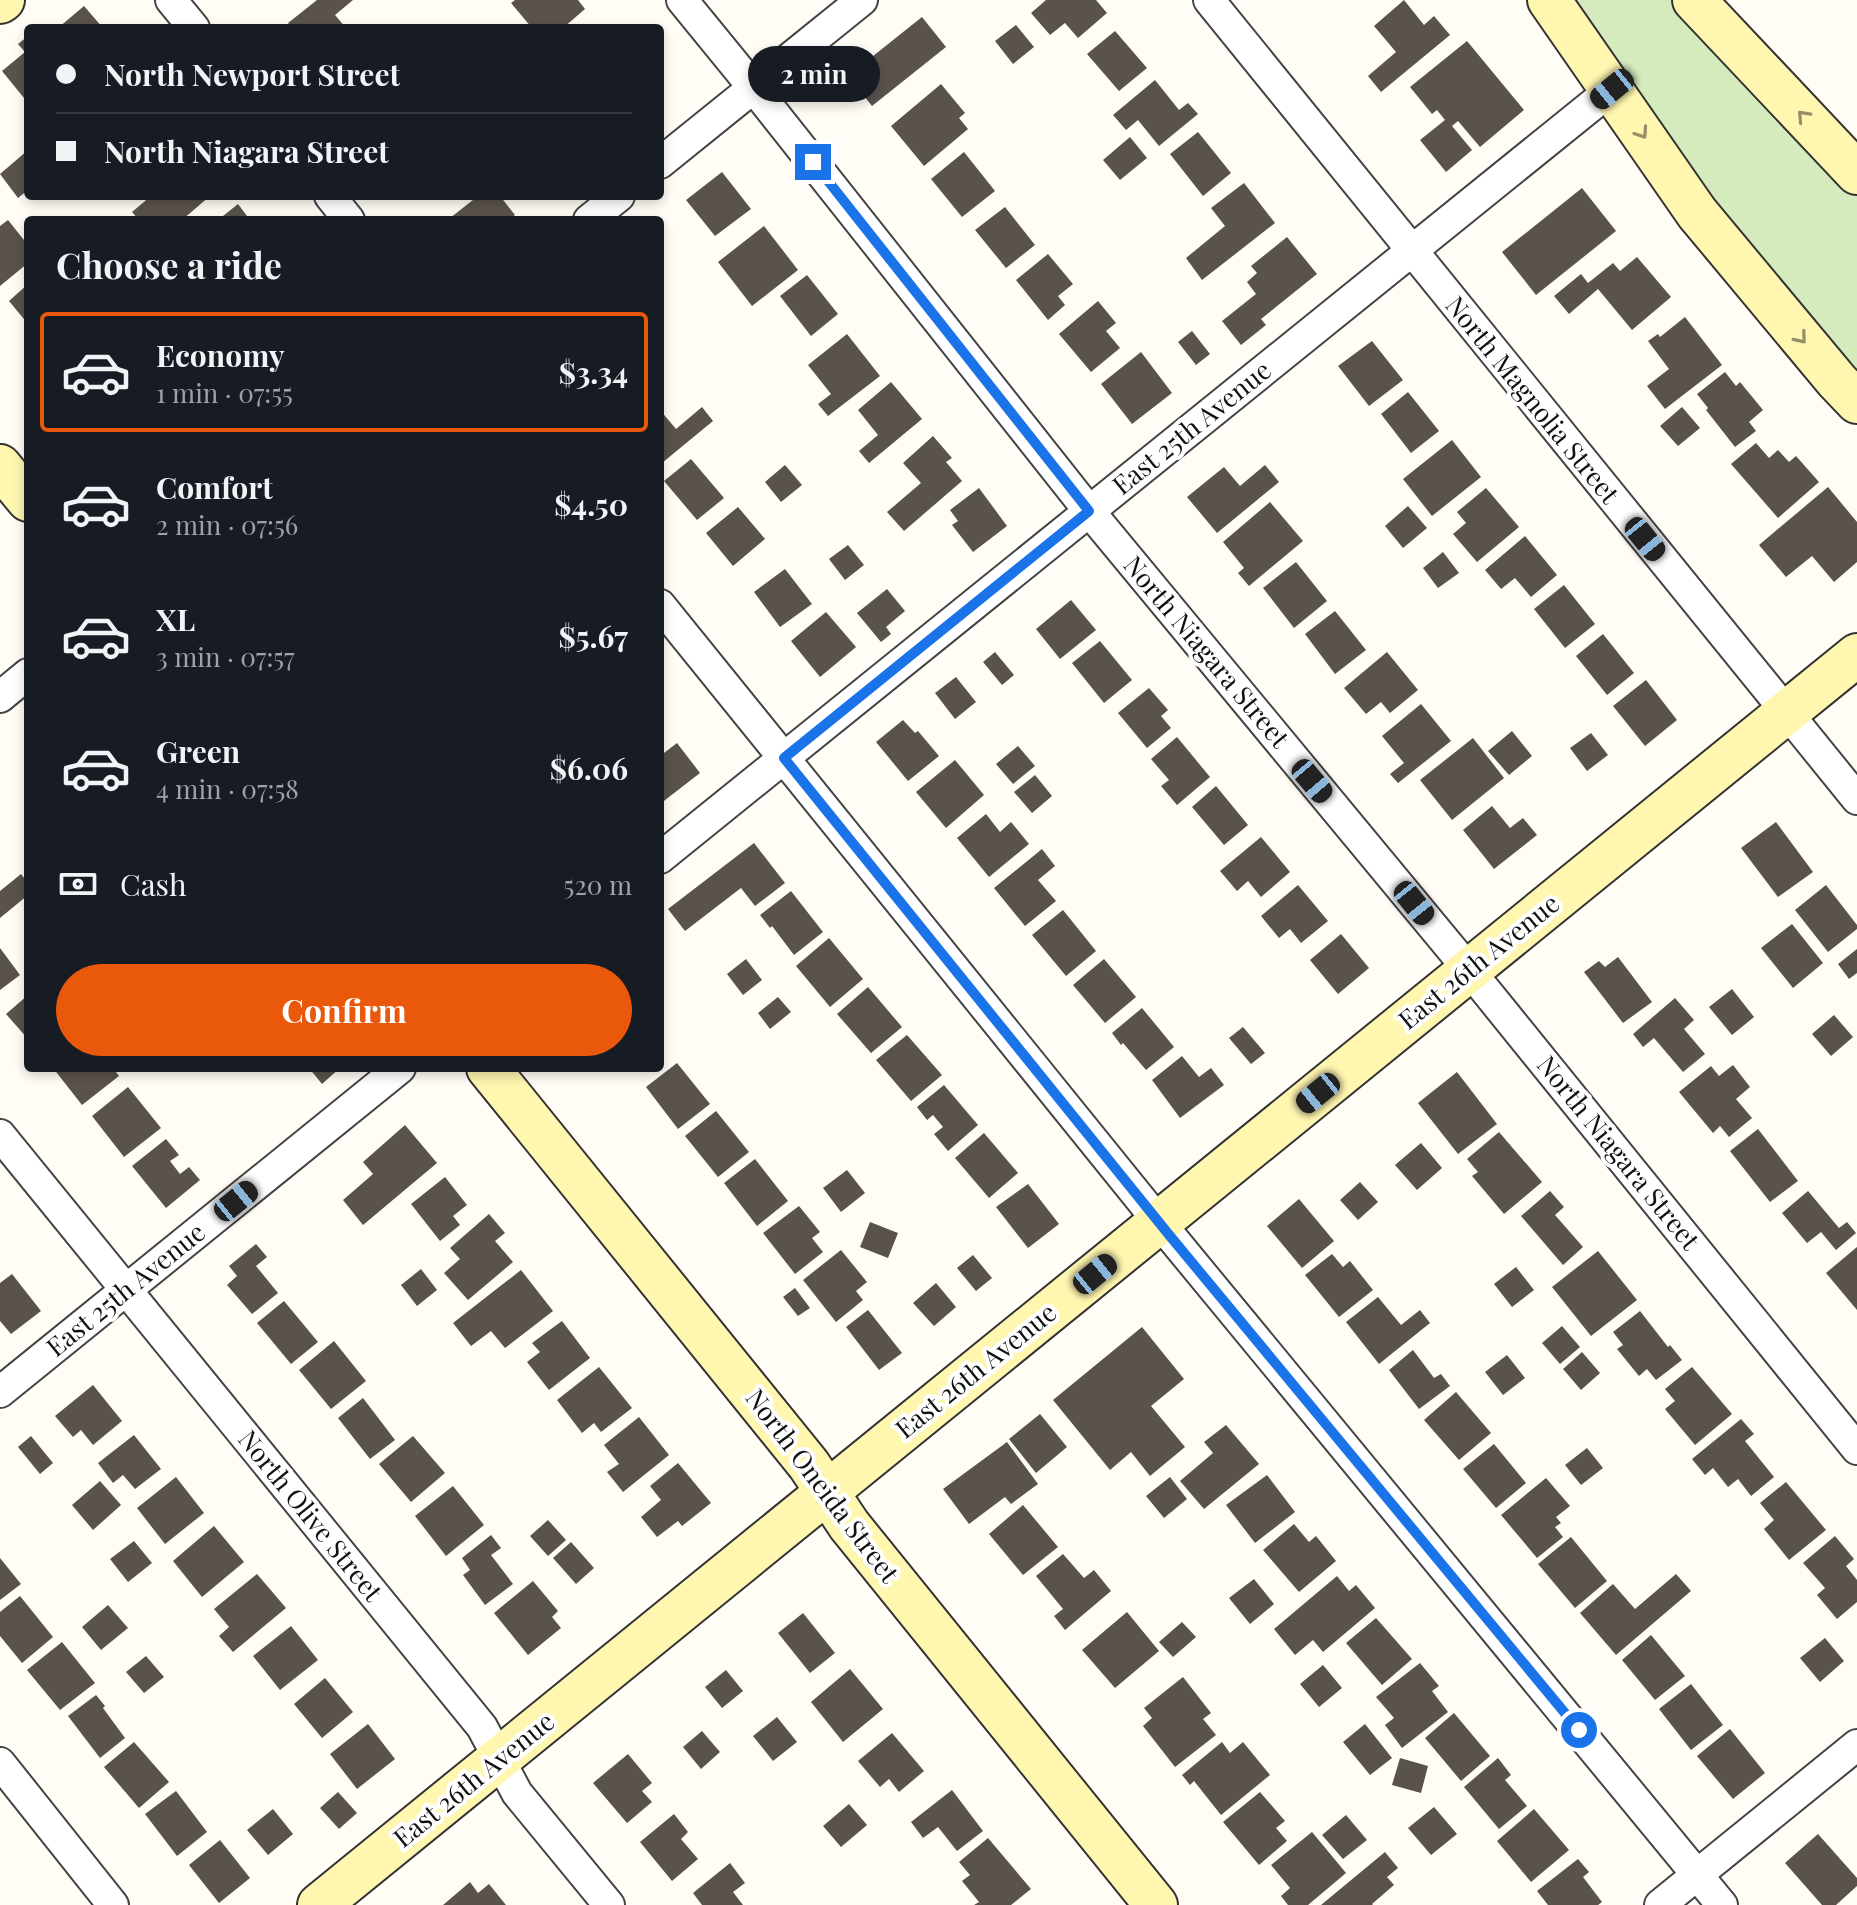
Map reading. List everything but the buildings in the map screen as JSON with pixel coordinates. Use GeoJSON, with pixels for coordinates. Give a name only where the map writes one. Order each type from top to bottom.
{"type":"FeatureCollection","features":[{"type":"Feature","properties":{"kind":"street"},"geometry":{"type":"LineString","coordinates":[[171,0],[191,24]]}},
{"type":"Feature","properties":{"kind":"street","name":"North Niagara Street"},"geometry":{"type":"LineString","coordinates":[[682,0],[1089,511],[1469,970],[1857,1449]]}},
{"type":"Feature","properties":{"kind":"street"},"geometry":{"type":"LineString","coordinates":[[664,160],[862,0]]}},
{"type":"Feature","properties":{"kind":"street","name":"North Magnolia Street"},"geometry":{"type":"LineString","coordinates":[[1209,0],[1857,799]]}},
{"type":"Feature","properties":{"kind":"street"},"geometry":{"type":"LineString","coordinates":[[1549,0],[1697,213],[1857,402]]}},
{"type":"Feature","properties":{"kind":"street"},"geometry":{"type":"LineString","coordinates":[[1694,0],[1857,173]]}},
{"type":"Feature","properties":{"kind":"street","name":"East 25th Avenue"},"geometry":{"type":"LineString","coordinates":[[664,855],[1612,89]]}},
{"type":"Feature","properties":{"kind":"street"},"geometry":{"type":"LineString","coordinates":[[333,200],[346,216]]}},
{"type":"Feature","properties":{"kind":"street"},"geometry":{"type":"LineString","coordinates":[[594,216],[614,200]]}},
{"type":"Feature","properties":{"kind":"street"},"geometry":{"type":"LineString","coordinates":[[0,466],[24,495]]}},
{"type":"Feature","properties":{"kind":"street"},"geometry":{"type":"LineString","coordinates":[[664,610],[1159,1222],[1722,1905]]}},
{"type":"Feature","properties":{"kind":"street","name":"East 26th Avenue"},"geometry":{"type":"LineString","coordinates":[[319,1905],[1857,655]]}},
{"type":"Feature","properties":{"kind":"street"},"geometry":{"type":"LineString","coordinates":[[0,697],[24,677]]}},
{"type":"Feature","properties":{"kind":"street","name":"East 25th Avenue"},"geometry":{"type":"LineString","coordinates":[[0,1392],[395,1072]]}},
{"type":"Feature","properties":{"kind":"street","name":"North Oneida Street"},"geometry":{"type":"LineString","coordinates":[[491,1072],[809,1465],[849,1525],[1156,1905]]}},
{"type":"Feature","properties":{"kind":"street","name":"North Olive Street"},"geometry":{"type":"LineString","coordinates":[[0,1135],[482,1727],[517,1793],[609,1905]]}},
{"type":"Feature","properties":{"kind":"street"},"geometry":{"type":"LineString","coordinates":[[1660,1905],[1857,1745]]}},
{"type":"Feature","properties":{"kind":"street"},"geometry":{"type":"LineString","coordinates":[[0,1763],[113,1905]]}},
{"type":"Feature","properties":{"kind":"green space"},"geometry":{"type":"Polygon","coordinates":[[[1573,0],[1678,0],[1857,193],[1857,375],[1834,352],[1704,185],[1573,0]]]}},
{"type":"Feature","properties":{"kind":"route"},"geometry":{"type":"LineString","coordinates":[[813,162],[1089,511],[784,758],[1170,1236],[1579,1730]]}}]}
